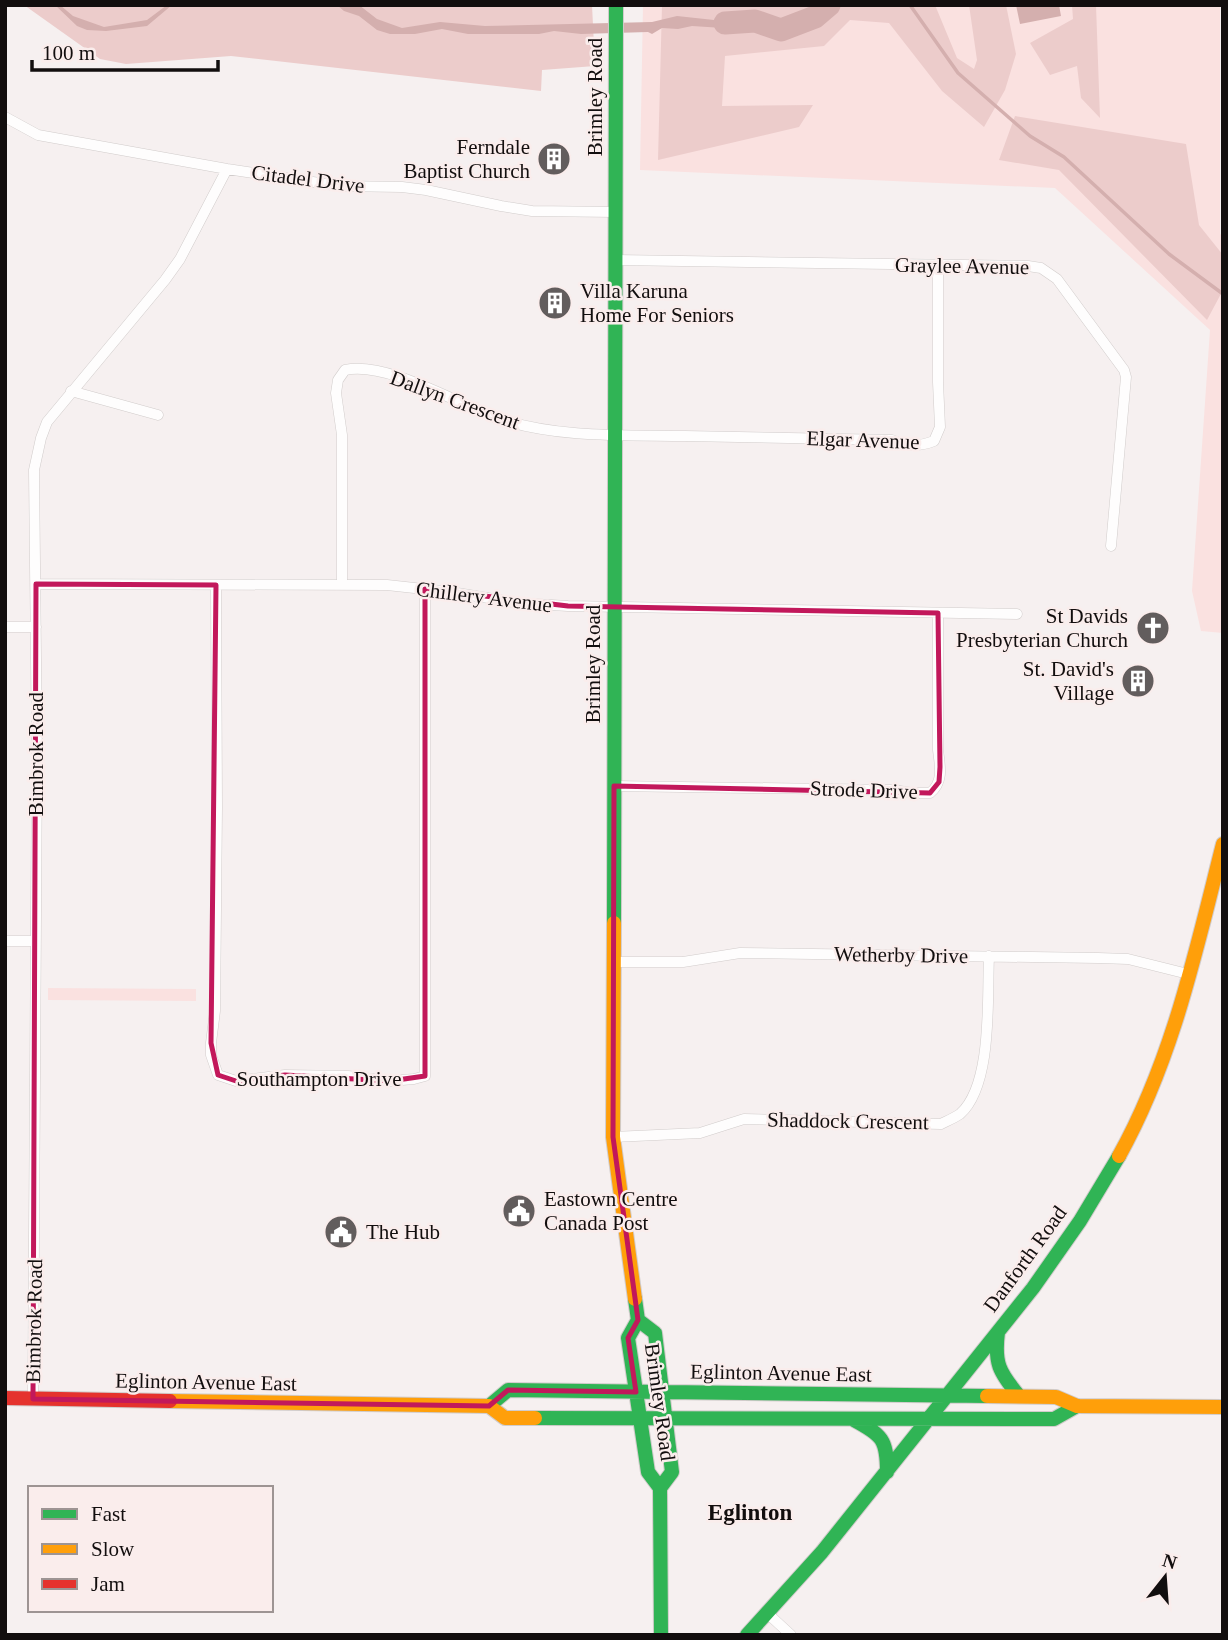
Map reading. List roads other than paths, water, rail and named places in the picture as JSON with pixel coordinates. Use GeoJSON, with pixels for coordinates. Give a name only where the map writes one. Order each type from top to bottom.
{"type":"FeatureCollection","features":[{"type":"Feature","properties":{"kind":"main road","name":"Brimley Road"},"geometry":{"type":"LineString","coordinates":[[616,7],[613,1137],[638,1320],[628,1338],[648,1472],[660,1488],[661,1634]]}},
{"type":"Feature","properties":{"kind":"main road","name":"Danforth Road"},"geometry":{"type":"LineString","coordinates":[[747,1635],[822,1552],[998,1332],[1065,1244],[1130,1136],[1164,1053],[1218,886],[1223,844]]}},
{"type":"Feature","properties":{"kind":"main road","name":"Brimley Road"},"geometry":{"type":"LineString","coordinates":[[638,1320],[655,1333],[672,1472],[660,1488]]}},
{"type":"Feature","properties":{"kind":"main road"},"geometry":{"type":"LineString","coordinates":[[998,1332],[994,1359],[1001,1375],[1019,1396]]}},
{"type":"Feature","properties":{"kind":"main road","name":"Eglinton Avenue East"},"geometry":{"type":"LineString","coordinates":[[489,1406],[508,1390],[1019,1396],[1056,1397],[1077,1406],[1223,1407]]}},
{"type":"Feature","properties":{"kind":"main road","name":"Eglinton Avenue East"},"geometry":{"type":"LineString","coordinates":[[5,1398],[489,1406],[505,1418],[1054,1419],[1077,1406]]}},
{"type":"Feature","properties":{"kind":"main road"},"geometry":{"type":"LineString","coordinates":[[852,1418],[883,1437],[887,1448],[887,1472]]}},
{"type":"Feature","properties":{"kind":"street","name":"Citadel Drive"},"geometry":{"type":"LineString","coordinates":[[5,117],[38,135],[227,169],[339,186],[426,190],[532,211],[616,212]]}},
{"type":"Feature","properties":{"kind":"street","name":"Bimbrok Road"},"geometry":{"type":"LineString","coordinates":[[33,1399],[36,627],[34,470],[47,422],[142,310],[180,260],[227,169]]}},
{"type":"Feature","properties":{"kind":"street","name":"Graylee Avenue"},"geometry":{"type":"LineString","coordinates":[[615,260],[1028,266],[1047,270],[1057,279],[1124,370],[1125,392],[1111,546]]}},
{"type":"Feature","properties":{"kind":"street","name":"Elgar Avenue"},"geometry":{"type":"LineString","coordinates":[[615,434],[892,440],[913,446],[934,441],[940,427],[938,266]]}},
{"type":"Feature","properties":{"kind":"street","name":"Dallyn Crescent"},"geometry":{"type":"LineString","coordinates":[[342,584],[342,435],[336,393],[338,380],[345,370],[356,368],[373,371],[435,390],[497,418],[528,427],[615,434]]}},
{"type":"Feature","properties":{"kind":"street"},"geometry":{"type":"LineString","coordinates":[[71,391],[158,415]]}},
{"type":"Feature","properties":{"kind":"street","name":"Chillery Avenue"},"geometry":{"type":"LineString","coordinates":[[36,584],[342,584],[425,589],[519,603],[1017,614]]}},
{"type":"Feature","properties":{"kind":"street","name":"Southampton Drive"},"geometry":{"type":"LineString","coordinates":[[216,585],[215,1011],[211,1055],[218,1075],[236,1081],[285,1075],[348,1076],[390,1081],[425,1076],[425,589]]}},
{"type":"Feature","properties":{"kind":"street","name":"Strode Drive"},"geometry":{"type":"LineString","coordinates":[[614,786],[880,789],[930,793],[939,782],[940,767],[938,613]]}},
{"type":"Feature","properties":{"kind":"street"},"geometry":{"type":"LineString","coordinates":[[5,626],[36,627]]}},
{"type":"Feature","properties":{"kind":"street"},"geometry":{"type":"LineString","coordinates":[[5,941],[35,941]]}},
{"type":"Feature","properties":{"kind":"street","name":"Wetherby Drive"},"geometry":{"type":"LineString","coordinates":[[613,962],[683,962],[740,953],[989,956],[1128,959],[1188,974]]}},
{"type":"Feature","properties":{"kind":"street","name":"Shaddock Crescent"},"geometry":{"type":"LineString","coordinates":[[613,1137],[700,1133],[744,1119],[941,1124],[961,1113],[970,1100],[981,1070],[986,1045],[989,956]]}},
{"type":"Feature","properties":{"kind":"street"},"geometry":{"type":"LineString","coordinates":[[766,1612],[791,1635]]}},
{"type":"Feature","properties":{"kind":"waterway"},"geometry":{"type":"LineString","coordinates":[[725,23],[755,21],[781,30],[815,17],[829,5]]}},
{"type":"Feature","properties":{"kind":"waterway"},"geometry":{"type":"LineString","coordinates":[[910,5],[958,73],[1030,136],[1064,157],[1169,254],[1223,294]]}},
{"type":"Feature","properties":{"kind":"place","name":"Ferndale Baptist Church"},"geometry":{"type":"Point","coordinates":[554,159]}},
{"type":"Feature","properties":{"kind":"place","name":"Villa Karuna Home For Seniors"},"geometry":{"type":"Point","coordinates":[555,303]}},
{"type":"Feature","properties":{"kind":"place","name":"St Davids Presbyterian Church"},"geometry":{"type":"Point","coordinates":[1153,628]}},
{"type":"Feature","properties":{"kind":"place","name":"St. David's Village"},"geometry":{"type":"Point","coordinates":[1138,681]}},
{"type":"Feature","properties":{"kind":"place","name":"Eastown Centre Canada Post"},"geometry":{"type":"Point","coordinates":[519,1211]}},
{"type":"Feature","properties":{"kind":"place","name":"The Hub"},"geometry":{"type":"Point","coordinates":[341,1232]}},
{"type":"Feature","properties":{"kind":"district","name":"Eglinton"},"geometry":{"type":"Point","coordinates":[750,1512]}}]}
